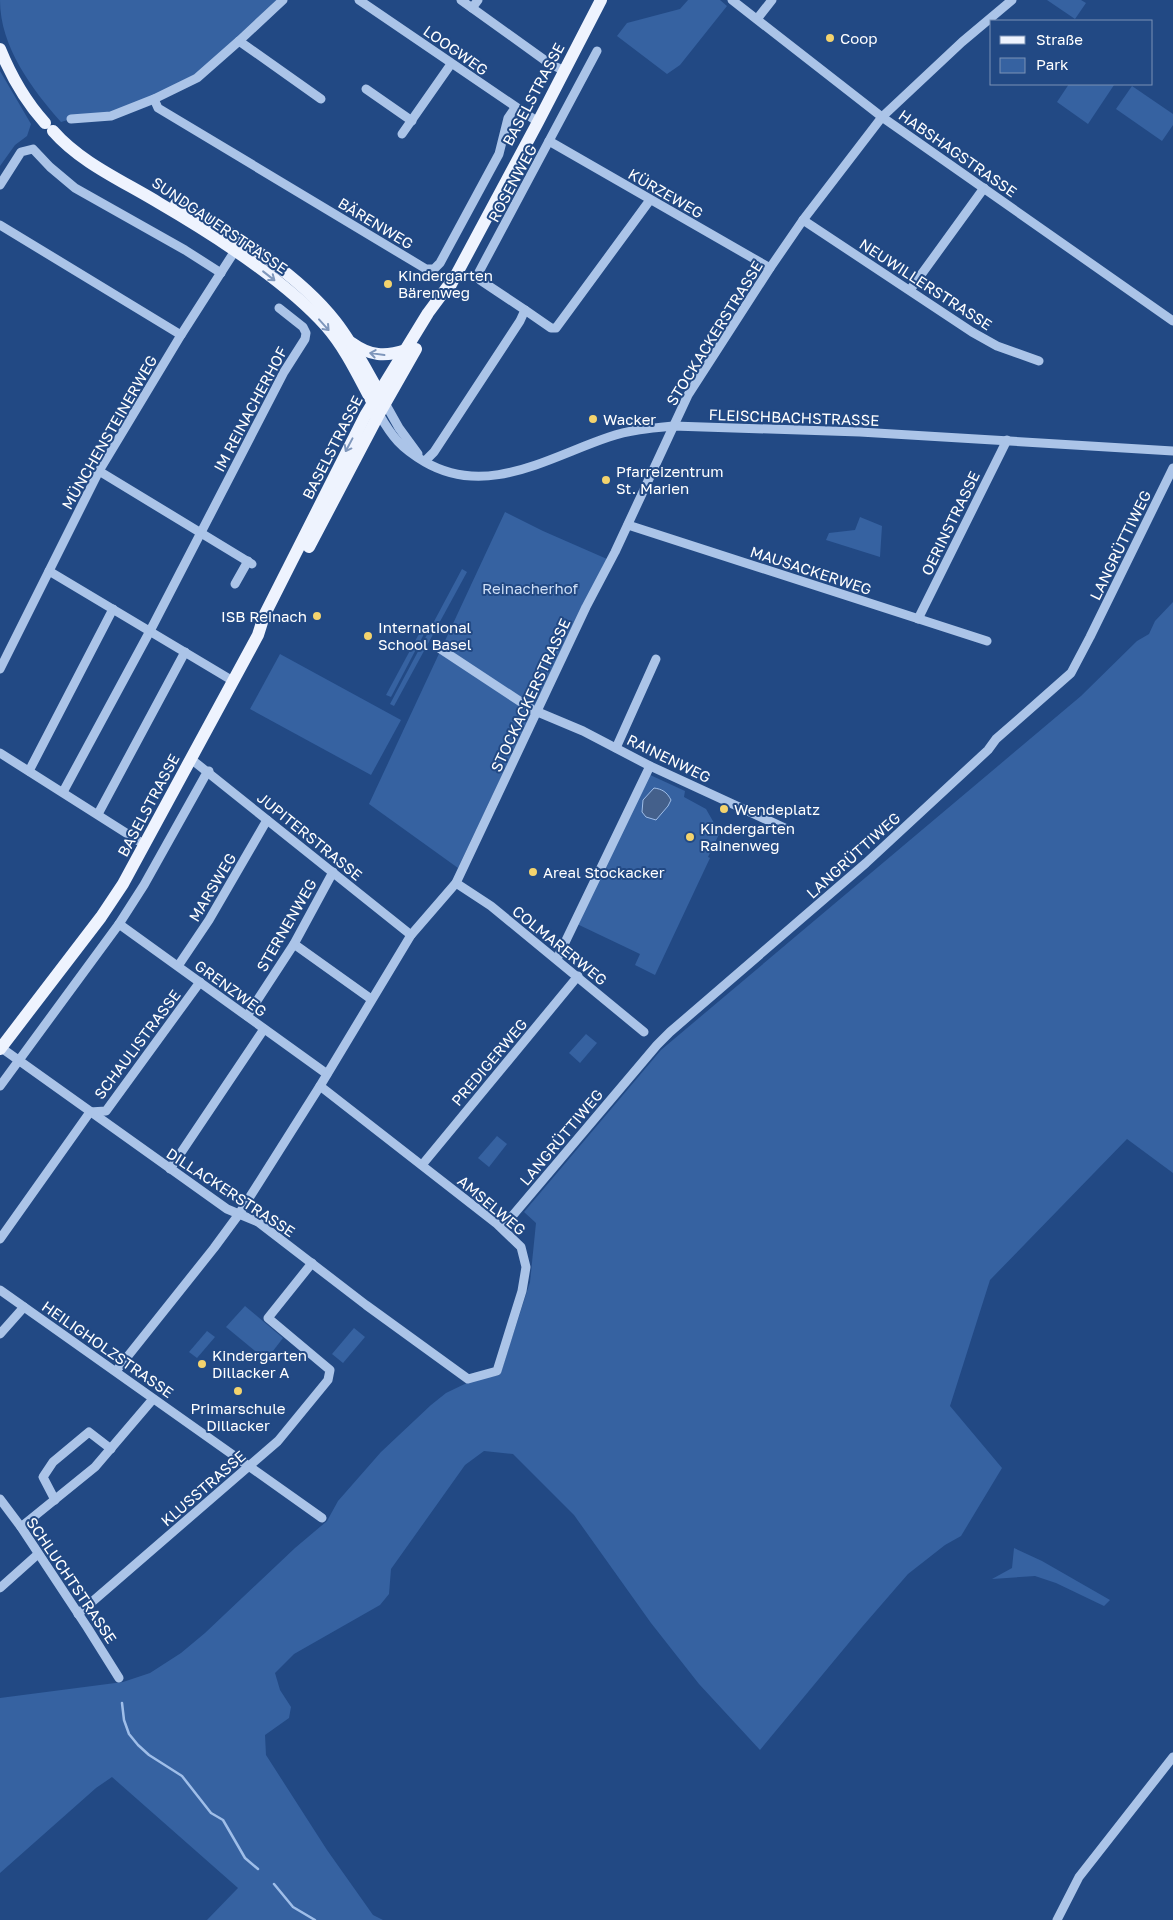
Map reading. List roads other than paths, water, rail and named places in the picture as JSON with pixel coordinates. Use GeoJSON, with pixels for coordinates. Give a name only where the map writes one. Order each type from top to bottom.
{"type":"FeatureCollection","features":[{"type":"Feature","properties":{"kind":"main road","name":"BASELSTRASSE"},"geometry":{"type":"LineString","coordinates":[[0,1048],[101,917],[123,884],[258,635],[264,616],[303,542],[333,476],[436,317],[451,282],[538,122],[601,0]]}},
{"type":"Feature","properties":{"kind":"main road","name":"SUNDGAUERSTRASSE"},"geometry":{"type":"LineString","coordinates":[[0,49],[16,83],[34,111],[88,162],[238,247],[308,292],[335,320],[351,343],[379,403]]}},
{"type":"Feature","properties":{"kind":"main road","name":"SUNDGAUERSTRASSE"},"geometry":{"type":"LineString","coordinates":[[238,247],[326,326],[379,403]]}},
{"type":"Feature","properties":{"kind":"main road","name":"BASELSTRASSE"},"geometry":{"type":"LineString","coordinates":[[258,635],[271,620],[366,436],[379,403],[406,350],[428,313],[451,282]]}},
{"type":"Feature","properties":{"kind":"main road"},"geometry":{"type":"LineString","coordinates":[[351,343],[374,354],[391,354],[406,350]]}},
{"type":"Feature","properties":{"kind":"street"},"geometry":{"type":"LineString","coordinates":[[71,119],[111,116],[154,99],[196,78],[283,0]]}},
{"type":"Feature","properties":{"kind":"street","name":"LOOGWEG"},"geometry":{"type":"LineString","coordinates":[[358,0],[538,122]]}},
{"type":"Feature","properties":{"kind":"street"},"geometry":{"type":"LineString","coordinates":[[461,0],[550,64],[564,71]]}},
{"type":"Feature","properties":{"kind":"street"},"geometry":{"type":"LineString","coordinates":[[472,8],[478,0]]}},
{"type":"Feature","properties":{"kind":"street","name":"HABSHAGSTRASSE"},"geometry":{"type":"LineString","coordinates":[[732,0],[882,117],[1173,321]]}},
{"type":"Feature","properties":{"kind":"street"},"geometry":{"type":"LineString","coordinates":[[757,19],[772,0]]}},
{"type":"Feature","properties":{"kind":"street","name":"STOCKACKERSTRASSE"},"geometry":{"type":"LineString","coordinates":[[116,1371],[239,1214],[320,1086],[411,935],[456,883],[586,607],[628,525],[688,395],[770,268],[803,220],[882,117],[962,42],[1012,0]]}},
{"type":"Feature","properties":{"kind":"street"},"geometry":{"type":"LineString","coordinates":[[239,41],[321,99]]}},
{"type":"Feature","properties":{"kind":"street","name":"ROSENWEG"},"geometry":{"type":"LineString","coordinates":[[597,51],[479,272],[480,280],[551,328],[556,328],[650,200]]}},
{"type":"Feature","properties":{"kind":"street"},"geometry":{"type":"LineString","coordinates":[[402,134],[451,64]]}},
{"type":"Feature","properties":{"kind":"street"},"geometry":{"type":"LineString","coordinates":[[366,89],[412,120]]}},
{"type":"Feature","properties":{"kind":"street","name":"BÄRENWEG"},"geometry":{"type":"LineString","coordinates":[[154,99],[158,108],[426,269],[434,269],[440,263],[502,148],[508,118],[515,108]]}},
{"type":"Feature","properties":{"kind":"street","name":"KÜRZEWEG"},"geometry":{"type":"LineString","coordinates":[[549,141],[770,268]]}},
{"type":"Feature","properties":{"kind":"street"},"geometry":{"type":"LineString","coordinates":[[0,184],[21,152],[33,149],[50,167],[75,188],[185,250],[221,274]]}},
{"type":"Feature","properties":{"kind":"street"},"geometry":{"type":"LineString","coordinates":[[910,290],[984,188]]}},
{"type":"Feature","properties":{"kind":"street","name":"NEUWILLERSTRASSE"},"geometry":{"type":"LineString","coordinates":[[803,220],[997,346],[1039,361]]}},
{"type":"Feature","properties":{"kind":"street"},"geometry":{"type":"LineString","coordinates":[[0,226],[181,335]]}},
{"type":"Feature","properties":{"kind":"street","name":"MÜNCHENSTEINERWEG"},"geometry":{"type":"LineString","coordinates":[[0,669],[99,471],[181,335],[238,247]]}},
{"type":"Feature","properties":{"kind":"street","name":"IM REINACHERHOF"},"geometry":{"type":"LineString","coordinates":[[62,792],[150,631],[284,372],[305,338],[306,333],[303,327],[279,308]]}},
{"type":"Feature","properties":{"kind":"street"},"geometry":{"type":"LineString","coordinates":[[425,462],[434,452],[520,321],[525,310]]}},
{"type":"Feature","properties":{"kind":"street","name":"FLEISCHBACHSTRASSE"},"geometry":{"type":"LineString","coordinates":[[379,403],[390,434],[408,451],[440,470],[463,476],[496,476],[520,470],[611,436],[643,429],[673,426],[860,432],[1173,451]]}},
{"type":"Feature","properties":{"kind":"street","name":"FLEISCHBACHSTRASSE"},"geometry":{"type":"LineString","coordinates":[[379,403],[425,462]]}},
{"type":"Feature","properties":{"kind":"street","name":"BASELSTRASSE"},"geometry":{"type":"LineString","coordinates":[[366,436],[378,431],[390,434]]}},
{"type":"Feature","properties":{"kind":"street","name":"OERINSTRASSE"},"geometry":{"type":"LineString","coordinates":[[918,619],[1006,440]]}},
{"type":"Feature","properties":{"kind":"street","name":"LANGRÜTTIWEG"},"geometry":{"type":"LineString","coordinates":[[502,1228],[670,1032],[866,863],[988,750],[996,739],[1071,672],[1173,468]]}},
{"type":"Feature","properties":{"kind":"street"},"geometry":{"type":"LineString","coordinates":[[99,471],[250,562],[235,584]]}},
{"type":"Feature","properties":{"kind":"street","name":"MAUSACKERWEG"},"geometry":{"type":"LineString","coordinates":[[628,525],[987,641]]}},
{"type":"Feature","properties":{"kind":"street"},"geometry":{"type":"LineString","coordinates":[[49,570],[233,681]]}},
{"type":"Feature","properties":{"kind":"street"},"geometry":{"type":"LineString","coordinates":[[29,771],[114,609]]}},
{"type":"Feature","properties":{"kind":"street","name":"RAINENWEG"},"geometry":{"type":"LineString","coordinates":[[439,648],[476,674],[538,711],[583,731],[650,766],[787,829]]}},
{"type":"Feature","properties":{"kind":"street"},"geometry":{"type":"LineString","coordinates":[[98,814],[185,652]]}},
{"type":"Feature","properties":{"kind":"street"},"geometry":{"type":"LineString","coordinates":[[616,748],[656,660]]}},
{"type":"Feature","properties":{"kind":"street"},"geometry":{"type":"LineString","coordinates":[[0,753],[145,845]]}},
{"type":"Feature","properties":{"kind":"street","name":"JUPITERSTRASSE"},"geometry":{"type":"LineString","coordinates":[[191,759],[209,771],[411,935]]}},
{"type":"Feature","properties":{"kind":"street"},"geometry":{"type":"LineString","coordinates":[[557,959],[650,766]]}},
{"type":"Feature","properties":{"kind":"street"},"geometry":{"type":"LineString","coordinates":[[0,1086],[119,924],[144,885],[209,771]]}},
{"type":"Feature","properties":{"kind":"street","name":"MARSWEG"},"geometry":{"type":"LineString","coordinates":[[178,966],[209,920],[267,820]]}},
{"type":"Feature","properties":{"kind":"street","name":"STERNENWEG"},"geometry":{"type":"LineString","coordinates":[[247,1016],[294,944],[332,872]]}},
{"type":"Feature","properties":{"kind":"street","name":"COLMARERWEG"},"geometry":{"type":"LineString","coordinates":[[456,883],[492,906],[644,1032]]}},
{"type":"Feature","properties":{"kind":"street","name":"GRENZWEG"},"geometry":{"type":"LineString","coordinates":[[119,924],[327,1074]]}},
{"type":"Feature","properties":{"kind":"street"},"geometry":{"type":"LineString","coordinates":[[294,944],[371,999]]}},
{"type":"Feature","properties":{"kind":"street","name":"PREDIGERWEG"},"geometry":{"type":"LineString","coordinates":[[422,1165],[578,976]]}},
{"type":"Feature","properties":{"kind":"street","name":"SCHAULISTRASSE"},"geometry":{"type":"LineString","coordinates":[[90,1112],[106,1110],[200,982]]}},
{"type":"Feature","properties":{"kind":"street"},"geometry":{"type":"LineString","coordinates":[[170,1169],[264,1029]]}},
{"type":"Feature","properties":{"kind":"street","name":"DILLACKERSTRASSE"},"geometry":{"type":"LineString","coordinates":[[0,1048],[227,1209],[258,1222],[366,1305],[468,1378]]}},
{"type":"Feature","properties":{"kind":"street","name":"AMSELWEG"},"geometry":{"type":"LineString","coordinates":[[320,1086],[502,1228],[521,1247],[526,1267],[522,1291],[497,1371],[468,1378]]}},
{"type":"Feature","properties":{"kind":"street"},"geometry":{"type":"LineString","coordinates":[[0,1239],[90,1112]]}},
{"type":"Feature","properties":{"kind":"street","name":"KLUSSTRASSE"},"geometry":{"type":"LineString","coordinates":[[78,1614],[278,1441],[328,1380],[330,1370],[268,1318],[312,1263]]}},
{"type":"Feature","properties":{"kind":"street","name":"HEILIGHOLZSTRASSE"},"geometry":{"type":"LineString","coordinates":[[0,1290],[322,1518]]}},
{"type":"Feature","properties":{"kind":"street"},"geometry":{"type":"LineString","coordinates":[[0,1334],[24,1307]]}},
{"type":"Feature","properties":{"kind":"street"},"geometry":{"type":"LineString","coordinates":[[21,1527],[95,1467],[153,1398]]}},
{"type":"Feature","properties":{"kind":"street"},"geometry":{"type":"LineString","coordinates":[[54,1500],[43,1477],[53,1462],[90,1432],[111,1449]]}},
{"type":"Feature","properties":{"kind":"street","name":"SCHLUCHTSTRASSE"},"geometry":{"type":"LineString","coordinates":[[0,1499],[21,1527],[119,1678]]}},
{"type":"Feature","properties":{"kind":"street"},"geometry":{"type":"LineString","coordinates":[[0,1588],[38,1554]]}},
{"type":"Feature","properties":{"kind":"street"},"geometry":{"type":"LineString","coordinates":[[1057,1920],[1079,1877],[1173,1757]]}},
{"type":"Feature","properties":{"kind":"waterway"},"geometry":{"type":"LineString","coordinates":[[122,1703],[124,1720],[129,1734],[138,1745],[149,1755],[182,1776],[211,1813],[223,1820],[245,1858],[258,1869]]}},
{"type":"Feature","properties":{"kind":"waterway"},"geometry":{"type":"LineString","coordinates":[[274,1884],[293,1907],[315,1920]]}},
{"type":"Feature","properties":{"kind":"place","name":"Coop"},"geometry":{"type":"Point","coordinates":[830,38]}},
{"type":"Feature","properties":{"kind":"place","name":"Kindergarten Bärenweg"},"geometry":{"type":"Point","coordinates":[388,284]}},
{"type":"Feature","properties":{"kind":"place","name":"Wacker"},"geometry":{"type":"Point","coordinates":[593,419]}},
{"type":"Feature","properties":{"kind":"place","name":"Pfarreizentrum St. Marien"},"geometry":{"type":"Point","coordinates":[606,480]}},
{"type":"Feature","properties":{"kind":"place","name":"ISB Reinach"},"geometry":{"type":"Point","coordinates":[317,616]}},
{"type":"Feature","properties":{"kind":"place","name":"International School Basel"},"geometry":{"type":"Point","coordinates":[368,636]}},
{"type":"Feature","properties":{"kind":"place","name":"Wendeplatz"},"geometry":{"type":"Point","coordinates":[724,809]}},
{"type":"Feature","properties":{"kind":"place","name":"Kindergarten Rainenweg"},"geometry":{"type":"Point","coordinates":[690,837]}},
{"type":"Feature","properties":{"kind":"place","name":"Areal Stockacker"},"geometry":{"type":"Point","coordinates":[533,872]}},
{"type":"Feature","properties":{"kind":"place","name":"Kindergarten Dillacker A"},"geometry":{"type":"Point","coordinates":[202,1364]}},
{"type":"Feature","properties":{"kind":"place","name":"Primarschule Dillacker"},"geometry":{"type":"Point","coordinates":[238,1391]}},
{"type":"Feature","properties":{"kind":"park label","name":"Reinacherhof"},"geometry":{"type":"Point","coordinates":[530,588]}}]}
